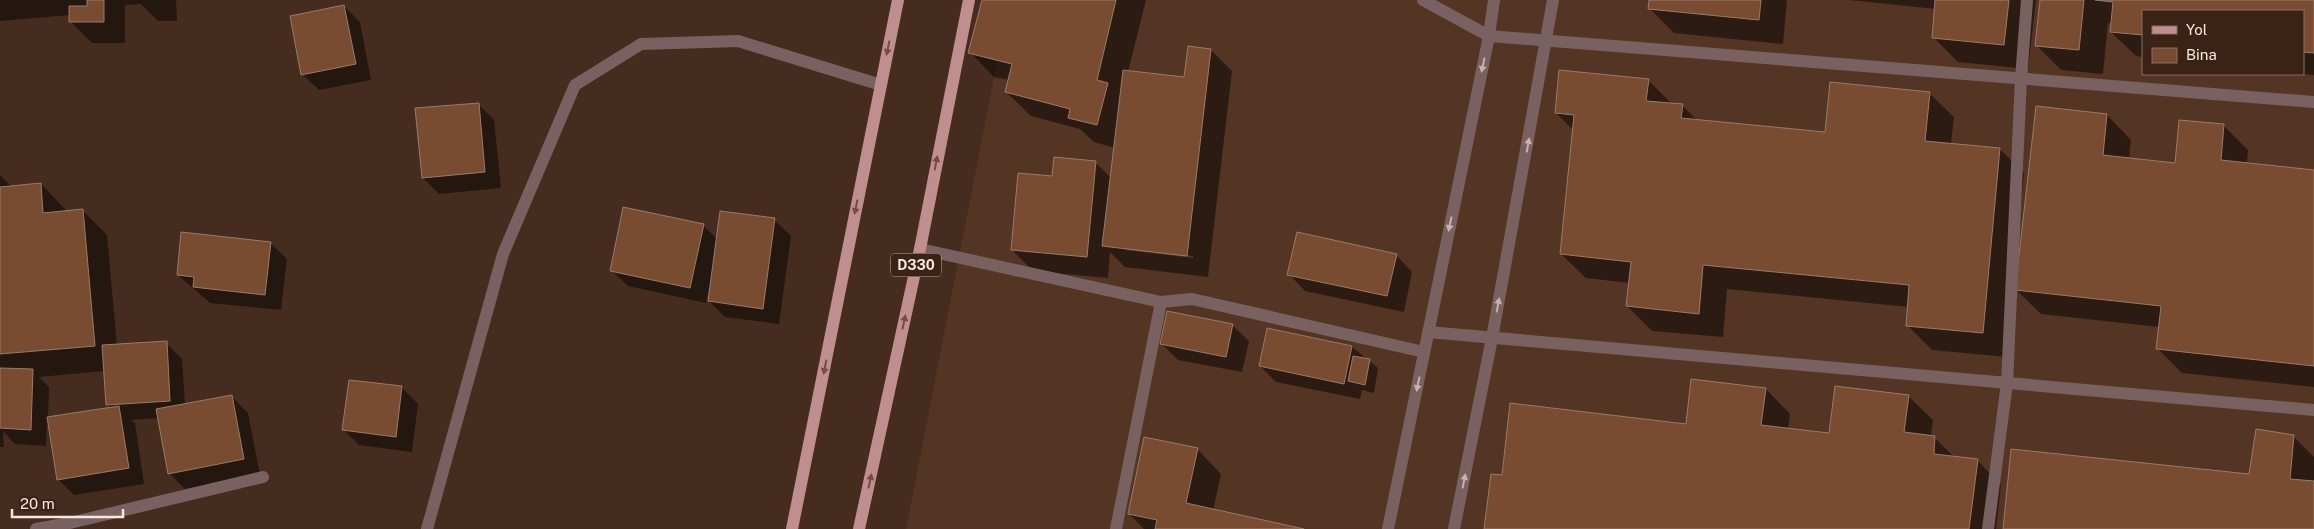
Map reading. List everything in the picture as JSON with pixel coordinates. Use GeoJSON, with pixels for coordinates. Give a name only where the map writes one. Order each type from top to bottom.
{"type":"FeatureCollection","features":[{"type":"Feature","properties":{"kind":"main road"},"geometry":{"type":"LineString","coordinates":[[792,529],[898,0]]}},
{"type":"Feature","properties":{"kind":"main road","name":"D330"},"geometry":{"type":"LineString","coordinates":[[859,529],[920,249],[969,0]]}},
{"type":"Feature","properties":{"kind":"street"},"geometry":{"type":"LineString","coordinates":[[1423,0],[1489,36],[2314,102]]}},
{"type":"Feature","properties":{"kind":"street"},"geometry":{"type":"LineString","coordinates":[[1388,529],[1489,36],[1494,0]]}},
{"type":"Feature","properties":{"kind":"street"},"geometry":{"type":"LineString","coordinates":[[1454,529],[1492,338],[1553,0]]}},
{"type":"Feature","properties":{"kind":"street"},"geometry":{"type":"LineString","coordinates":[[1988,529],[2007,383],[2021,79],[2027,0]]}},
{"type":"Feature","properties":{"kind":"street"},"geometry":{"type":"LineString","coordinates":[[427,529],[503,254],[575,85],[641,44],[738,41],[881,85]]}},
{"type":"Feature","properties":{"kind":"street"},"geometry":{"type":"LineString","coordinates":[[920,249],[1161,302],[1192,299],[1424,352]]}},
{"type":"Feature","properties":{"kind":"street"},"geometry":{"type":"LineString","coordinates":[[1116,529],[1161,302]]}},
{"type":"Feature","properties":{"kind":"street"},"geometry":{"type":"LineString","coordinates":[[1428,332],[2314,410]]}},
{"type":"Feature","properties":{"kind":"street"},"geometry":{"type":"LineString","coordinates":[[36,529],[70,523],[263,477]]}},
{"type":"Feature","properties":{"kind":"shaded area"},"geometry":{"type":"Polygon","coordinates":[[[1009,0],[2314,0],[2314,529],[906,529],[1009,0]]]}},
{"type":"Feature","properties":{"kind":"building"},"geometry":{"type":"Polygon","coordinates":[[[87,0],[104,0],[104,22],[69,22],[69,6],[87,6],[87,0]]]}},
{"type":"Feature","properties":{"kind":"building"},"geometry":{"type":"Polygon","coordinates":[[[982,0],[1116,0],[1097,80],[1108,83],[1097,125],[1068,118],[1070,109],[1005,92],[1012,64],[968,53],[982,0]]]}},
{"type":"Feature","properties":{"kind":"building"},"geometry":{"type":"Polygon","coordinates":[[[1649,0],[1761,0],[1759,20],[1648,9],[1649,0]]]}},
{"type":"Feature","properties":{"kind":"building"},"geometry":{"type":"Polygon","coordinates":[[[1935,0],[2009,0],[2004,45],[1932,38],[1935,0]]]}},
{"type":"Feature","properties":{"kind":"building"},"geometry":{"type":"Polygon","coordinates":[[[2040,0],[2084,0],[2079,50],[2035,46],[2040,0]]]}},
{"type":"Feature","properties":{"kind":"building"},"geometry":{"type":"Polygon","coordinates":[[[2095,0],[2314,0],[2314,53],[2304,52],[2304,10],[2142,10],[2142,35],[2110,32],[2113,2],[2095,0]]]}},
{"type":"Feature","properties":{"kind":"building"},"geometry":{"type":"Polygon","coordinates":[[[344,5],[356,64],[301,75],[290,16],[344,5]]]}},
{"type":"Feature","properties":{"kind":"building"},"geometry":{"type":"Polygon","coordinates":[[[1188,46],[1211,49],[1187,256],[1102,246],[1123,70],[1184,77],[1188,46]]]}},
{"type":"Feature","properties":{"kind":"building"},"geometry":{"type":"Polygon","coordinates":[[[1559,70],[1649,79],[1646,101],[1683,104],[1681,118],[1825,132],[1830,82],[1930,92],[1925,141],[2000,148],[1983,333],[1906,326],[1909,285],[1703,265],[1699,314],[1626,306],[1631,262],[1560,254],[1574,115],[1555,113],[1559,70]]]}},
{"type":"Feature","properties":{"kind":"building"},"geometry":{"type":"Polygon","coordinates":[[[479,103],[485,172],[422,178],[415,108],[479,103]]]}},
{"type":"Feature","properties":{"kind":"building"},"geometry":{"type":"Polygon","coordinates":[[[2036,106],[2107,114],[2103,155],[2175,163],[2179,120],[2224,124],[2221,160],[2314,170],[2314,366],[2156,349],[2161,306],[2015,290],[2036,106]]]}},
{"type":"Feature","properties":{"kind":"building"},"geometry":{"type":"Polygon","coordinates":[[[1054,157],[1096,161],[1087,257],[1011,250],[1018,173],[1052,176],[1054,157]]]}},
{"type":"Feature","properties":{"kind":"building"},"geometry":{"type":"Polygon","coordinates":[[[41,183],[43,213],[83,209],[95,346],[0,354],[0,187],[41,183]]]}},
{"type":"Feature","properties":{"kind":"building"},"geometry":{"type":"Polygon","coordinates":[[[623,207],[704,224],[690,288],[610,271],[623,207]]]}},
{"type":"Feature","properties":{"kind":"building"},"geometry":{"type":"Polygon","coordinates":[[[720,211],[775,218],[763,309],[708,301],[720,211]]]}},
{"type":"Feature","properties":{"kind":"building"},"geometry":{"type":"Polygon","coordinates":[[[181,232],[271,242],[265,295],[193,287],[194,277],[177,275],[181,232]]]}},
{"type":"Feature","properties":{"kind":"building"},"geometry":{"type":"Polygon","coordinates":[[[1297,232],[1397,254],[1387,296],[1287,275],[1297,232]]]}},
{"type":"Feature","properties":{"kind":"building"},"geometry":{"type":"Polygon","coordinates":[[[1167,311],[1233,324],[1226,357],[1160,344],[1167,311]]]}},
{"type":"Feature","properties":{"kind":"building"},"geometry":{"type":"Polygon","coordinates":[[[1267,328],[1352,346],[1344,384],[1259,366],[1267,328]]]}},
{"type":"Feature","properties":{"kind":"building"},"geometry":{"type":"Polygon","coordinates":[[[167,341],[170,401],[106,405],[102,345],[167,341]]]}},
{"type":"Feature","properties":{"kind":"building"},"geometry":{"type":"Polygon","coordinates":[[[1353,356],[1370,359],[1365,385],[1348,381],[1353,356]]]}},
{"type":"Feature","properties":{"kind":"building"},"geometry":{"type":"Polygon","coordinates":[[[0,368],[33,369],[31,430],[0,428],[0,368]]]}},
{"type":"Feature","properties":{"kind":"building"},"geometry":{"type":"Polygon","coordinates":[[[1691,379],[1766,388],[1761,425],[1829,433],[1835,386],[1909,395],[1904,432],[1935,436],[1934,454],[1978,459],[1969,529],[1484,529],[1491,474],[1502,475],[1510,403],[1686,424],[1691,379]]]}},
{"type":"Feature","properties":{"kind":"building"},"geometry":{"type":"Polygon","coordinates":[[[349,380],[402,386],[396,437],[342,430],[349,380]]]}},
{"type":"Feature","properties":{"kind":"building"},"geometry":{"type":"Polygon","coordinates":[[[232,395],[244,459],[168,474],[156,409],[232,395]]]}},
{"type":"Feature","properties":{"kind":"building"},"geometry":{"type":"Polygon","coordinates":[[[119,406],[129,468],[57,480],[47,417],[119,406]]]}},
{"type":"Feature","properties":{"kind":"building"},"geometry":{"type":"Polygon","coordinates":[[[2256,429],[2294,435],[2290,479],[2314,481],[2314,529],[2003,529],[2011,449],[2249,474],[2256,429]]]}},
{"type":"Feature","properties":{"kind":"building"},"geometry":{"type":"Polygon","coordinates":[[[1144,437],[1198,448],[1186,503],[1304,529],[1155,529],[1157,520],[1128,514],[1144,437]]]}}]}
